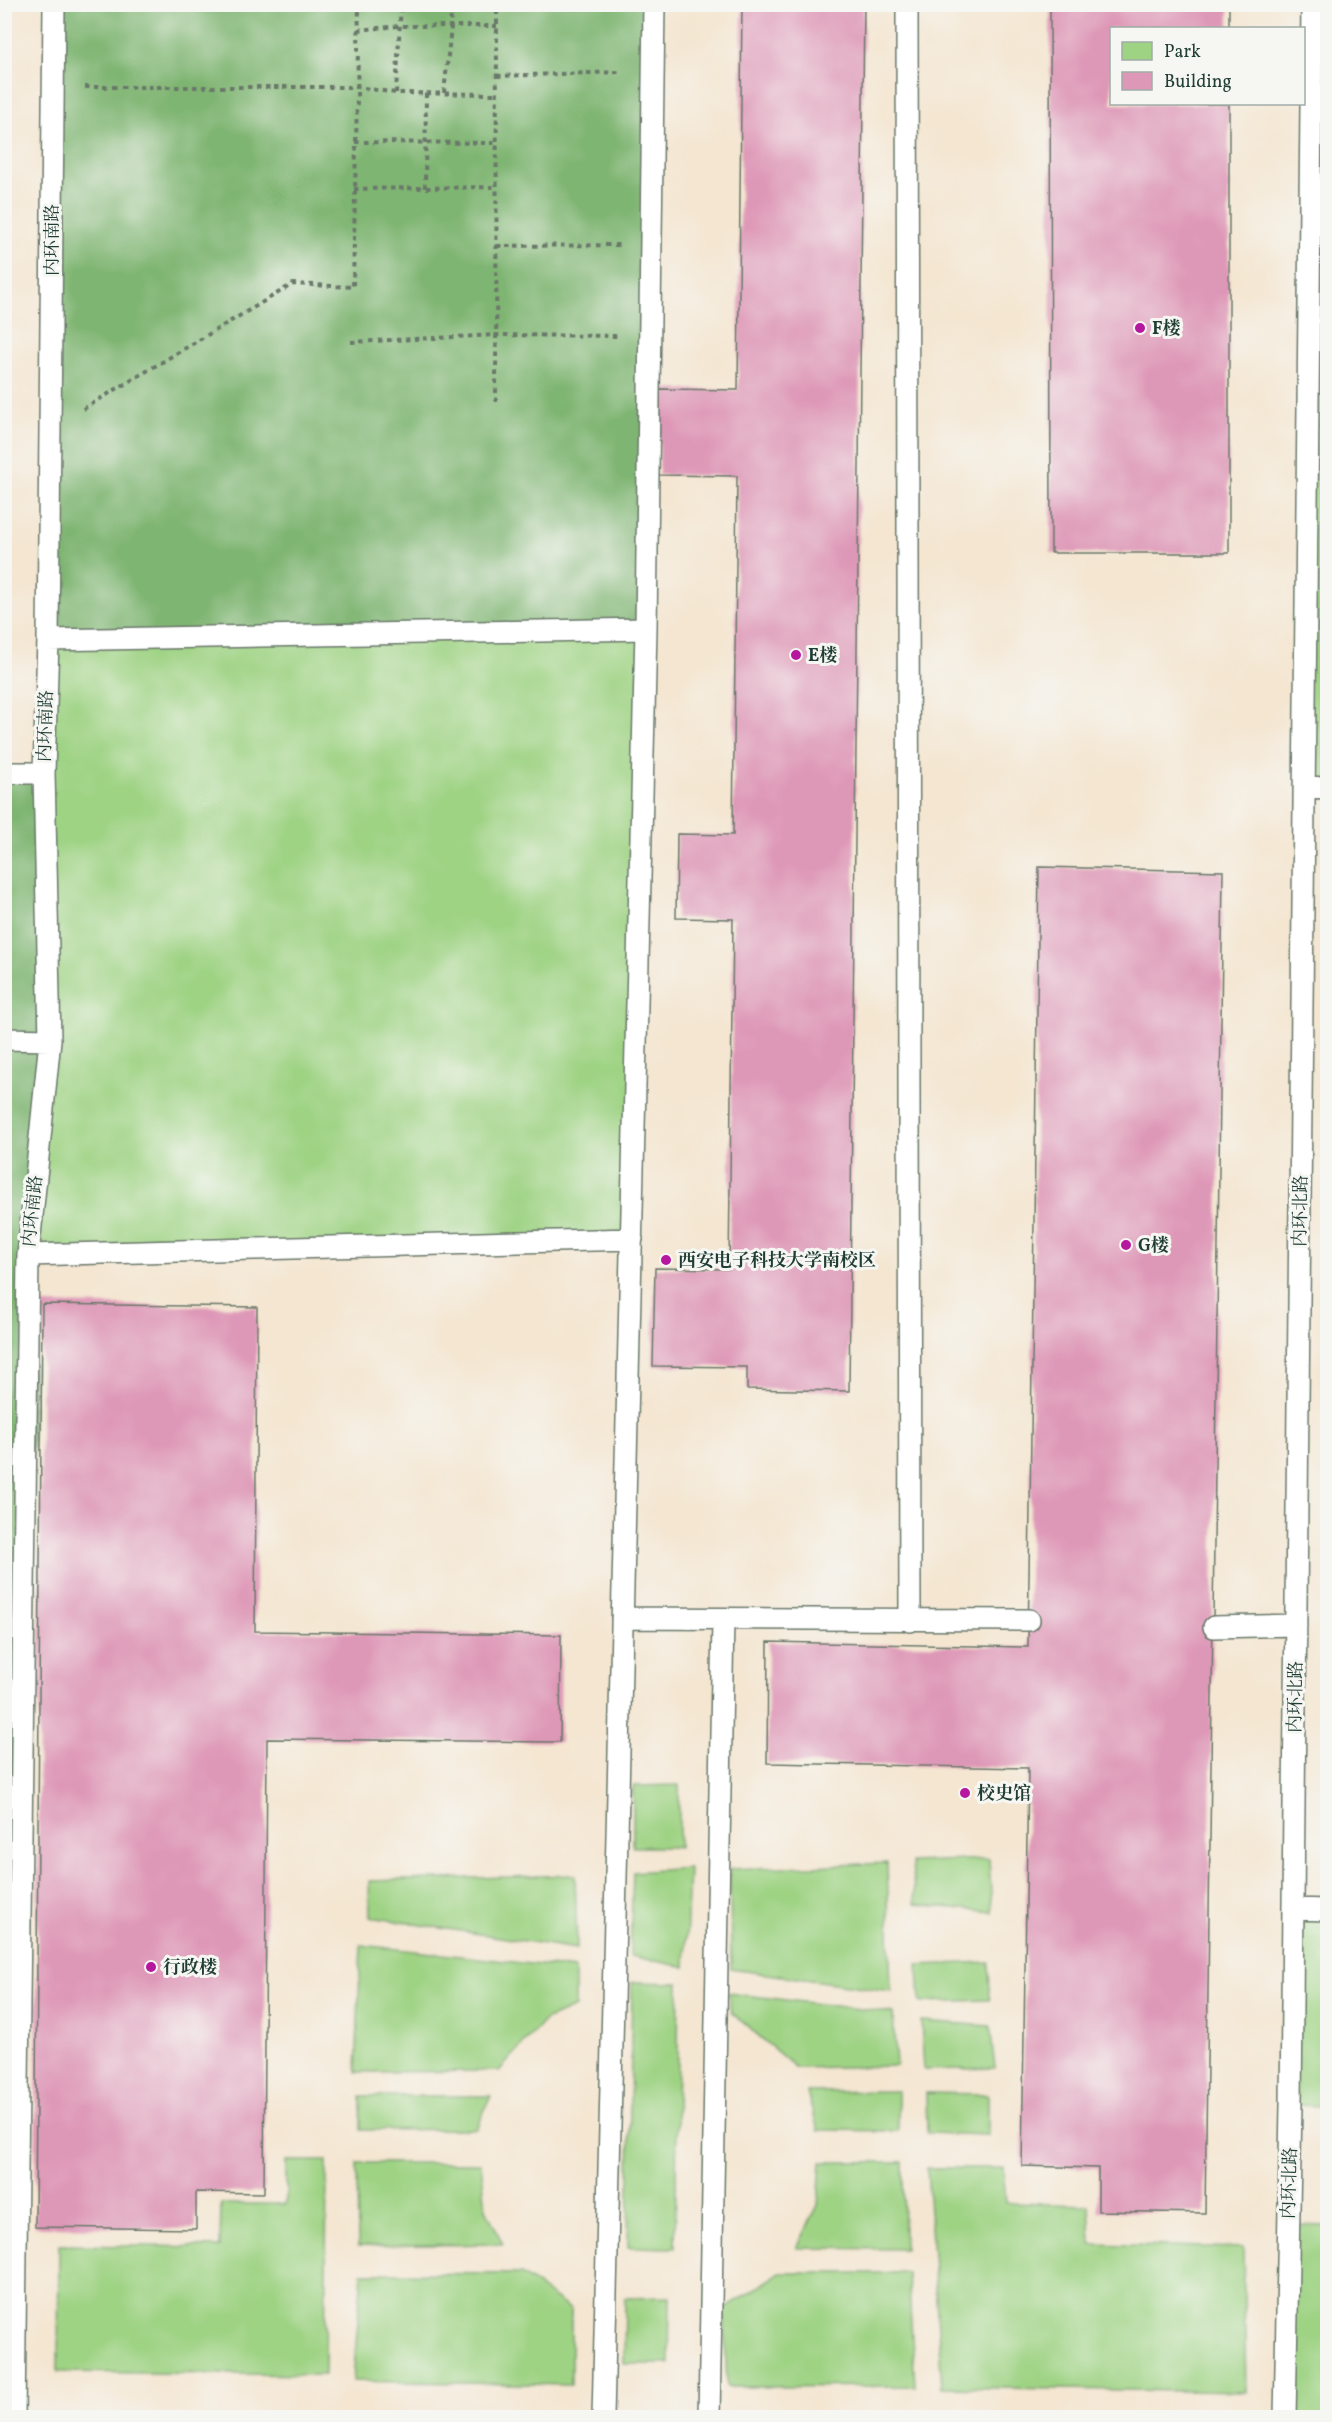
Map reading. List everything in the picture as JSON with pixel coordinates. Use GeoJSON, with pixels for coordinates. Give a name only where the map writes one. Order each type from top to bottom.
{"type":"FeatureCollection","features":[{"type":"Feature","properties":{"kind":"lane","name":"内环南路"},"geometry":{"type":"LineString","coordinates":[[15,2418],[28,1255],[50,1040],[44,773],[48,640],[54,4]]}},
{"type":"Feature","properties":{"kind":"lane"},"geometry":{"type":"LineString","coordinates":[[603,2418],[646,629],[654,4]]}},
{"type":"Feature","properties":{"kind":"lane"},"geometry":{"type":"LineString","coordinates":[[907,4],[910,1621]]}},
{"type":"Feature","properties":{"kind":"lane","name":"内环北路"},"geometry":{"type":"LineString","coordinates":[[1286,2418],[1312,4]]}},
{"type":"Feature","properties":{"kind":"lane"},"geometry":{"type":"LineString","coordinates":[[48,640],[646,629]]}},
{"type":"Feature","properties":{"kind":"lane"},"geometry":{"type":"LineString","coordinates":[[4,773],[44,773]]}},
{"type":"Feature","properties":{"kind":"lane"},"geometry":{"type":"LineString","coordinates":[[1304,787],[1328,788]]}},
{"type":"Feature","properties":{"kind":"lane"},"geometry":{"type":"LineString","coordinates":[[4,1040],[50,1040]]}},
{"type":"Feature","properties":{"kind":"lane"},"geometry":{"type":"LineString","coordinates":[[28,1255],[632,1239]]}},
{"type":"Feature","properties":{"kind":"lane"},"geometry":{"type":"LineString","coordinates":[[622,1618],[1029,1620]]}},
{"type":"Feature","properties":{"kind":"lane"},"geometry":{"type":"LineString","coordinates":[[709,2418],[723,1618]]}},
{"type":"Feature","properties":{"kind":"lane"},"geometry":{"type":"LineString","coordinates":[[1214,1627],[1296,1625]]}},
{"type":"Feature","properties":{"kind":"lane"},"geometry":{"type":"LineString","coordinates":[[1293,1910],[1328,1910]]}},
{"type":"Feature","properties":{"kind":"path"},"geometry":{"type":"LineString","coordinates":[[50,429],[293,284],[353,287],[359,4]]}},
{"type":"Feature","properties":{"kind":"path"},"geometry":{"type":"LineString","coordinates":[[396,93],[401,4]]}},
{"type":"Feature","properties":{"kind":"path"},"geometry":{"type":"LineString","coordinates":[[444,93],[451,27],[450,4]]}},
{"type":"Feature","properties":{"kind":"path"},"geometry":{"type":"LineString","coordinates":[[496,402],[497,4]]}},
{"type":"Feature","properties":{"kind":"path"},"geometry":{"type":"LineString","coordinates":[[358,30],[399,26],[498,26]]}},
{"type":"Feature","properties":{"kind":"path"},"geometry":{"type":"LineString","coordinates":[[497,76],[653,71]]}},
{"type":"Feature","properties":{"kind":"path"},"geometry":{"type":"LineString","coordinates":[[53,87],[357,87],[396,93],[497,94]]}},
{"type":"Feature","properties":{"kind":"path"},"geometry":{"type":"LineString","coordinates":[[425,188],[426,93]]}},
{"type":"Feature","properties":{"kind":"path"},"geometry":{"type":"LineString","coordinates":[[355,142],[497,142]]}},
{"type":"Feature","properties":{"kind":"path"},"geometry":{"type":"LineString","coordinates":[[354,189],[497,187]]}},
{"type":"Feature","properties":{"kind":"path"},"geometry":{"type":"LineString","coordinates":[[497,246],[651,245]]}},
{"type":"Feature","properties":{"kind":"path"},"geometry":{"type":"LineString","coordinates":[[351,342],[497,335],[650,336]]}},
{"type":"Feature","properties":{"kind":"green space"},"geometry":{"type":"Polygon","coordinates":[[[1327,4],[1328,788],[1304,787],[1312,5],[1327,4]]]}},
{"type":"Feature","properties":{"kind":"green space"},"geometry":{"type":"Polygon","coordinates":[[[54,5],[654,5],[646,629],[48,640],[54,5]]]}},
{"type":"Feature","properties":{"kind":"green space"},"geometry":{"type":"Polygon","coordinates":[[[646,629],[632,1239],[28,1255],[48,640],[646,629]]]}},
{"type":"Feature","properties":{"kind":"green space"},"geometry":{"type":"Polygon","coordinates":[[[4,773],[44,773],[15,2417],[5,2418],[4,773]]]}},
{"type":"Feature","properties":{"kind":"green space"},"geometry":{"type":"Polygon","coordinates":[[[679,1785],[679,1847],[633,1847],[633,1786],[679,1785]]]}},
{"type":"Feature","properties":{"kind":"green space"},"geometry":{"type":"Polygon","coordinates":[[[989,1859],[992,1912],[915,1904],[912,1862],[989,1859]]]}},
{"type":"Feature","properties":{"kind":"green space"},"geometry":{"type":"Polygon","coordinates":[[[887,1863],[891,1991],[731,1969],[730,1869],[887,1863]]]}},
{"type":"Feature","properties":{"kind":"green space"},"geometry":{"type":"Polygon","coordinates":[[[689,1868],[685,1967],[630,1956],[633,1872],[689,1868]]]}},
{"type":"Feature","properties":{"kind":"green space"},"geometry":{"type":"Polygon","coordinates":[[[575,1875],[577,1949],[370,1917],[369,1881],[575,1875]]]}},
{"type":"Feature","properties":{"kind":"green space"},"geometry":{"type":"Polygon","coordinates":[[[1293,1909],[1327,1910],[1327,2106],[1291,2105],[1293,1909]]]}},
{"type":"Feature","properties":{"kind":"green space"},"geometry":{"type":"Polygon","coordinates":[[[361,1945],[575,1969],[575,2007],[545,2020],[499,2071],[356,2072],[361,1945]]]}},
{"type":"Feature","properties":{"kind":"green space"},"geometry":{"type":"Polygon","coordinates":[[[989,1962],[990,2000],[920,2002],[918,1965],[989,1962]]]}},
{"type":"Feature","properties":{"kind":"green space"},"geometry":{"type":"Polygon","coordinates":[[[632,1982],[679,1983],[675,2248],[628,2247],[632,1982]]]}},
{"type":"Feature","properties":{"kind":"green space"},"geometry":{"type":"Polygon","coordinates":[[[728,1993],[893,2013],[896,2066],[796,2068],[731,2012],[728,1993]]]}},
{"type":"Feature","properties":{"kind":"green space"},"geometry":{"type":"Polygon","coordinates":[[[921,2021],[990,2026],[995,2068],[924,2070],[921,2021]]]}},
{"type":"Feature","properties":{"kind":"green space"},"geometry":{"type":"Polygon","coordinates":[[[898,2091],[898,2131],[818,2130],[807,2092],[898,2091]]]}},
{"type":"Feature","properties":{"kind":"green space"},"geometry":{"type":"Polygon","coordinates":[[[926,2093],[988,2094],[988,2135],[927,2133],[926,2093]]]}},
{"type":"Feature","properties":{"kind":"green space"},"geometry":{"type":"Polygon","coordinates":[[[361,2096],[491,2096],[476,2129],[361,2130],[361,2096]]]}},
{"type":"Feature","properties":{"kind":"green space"},"geometry":{"type":"Polygon","coordinates":[[[286,2161],[327,2161],[325,2375],[58,2372],[59,2245],[220,2247],[221,2204],[286,2204],[286,2161]]]}},
{"type":"Feature","properties":{"kind":"green space"},"geometry":{"type":"Polygon","coordinates":[[[821,2162],[903,2162],[904,2249],[797,2248],[818,2205],[821,2162]]]}},
{"type":"Feature","properties":{"kind":"green space"},"geometry":{"type":"Polygon","coordinates":[[[357,2163],[481,2163],[486,2209],[503,2244],[358,2246],[357,2163]]]}},
{"type":"Feature","properties":{"kind":"green space"},"geometry":{"type":"Polygon","coordinates":[[[927,2168],[1003,2168],[1006,2203],[1089,2205],[1091,2244],[1243,2248],[1246,2392],[942,2387],[927,2168]]]}},
{"type":"Feature","properties":{"kind":"green space"},"geometry":{"type":"Polygon","coordinates":[[[1287,2225],[1327,2226],[1327,2417],[1285,2418],[1287,2225]]]}},
{"type":"Feature","properties":{"kind":"green space"},"geometry":{"type":"Polygon","coordinates":[[[362,2273],[521,2274],[571,2310],[571,2385],[353,2381],[362,2273]]]}},
{"type":"Feature","properties":{"kind":"green space"},"geometry":{"type":"Polygon","coordinates":[[[780,2273],[908,2273],[915,2386],[727,2387],[724,2309],[780,2273]]]}},
{"type":"Feature","properties":{"kind":"green space"},"geometry":{"type":"Polygon","coordinates":[[[670,2297],[669,2364],[624,2364],[625,2298],[670,2297]]]}},
{"type":"Feature","properties":{"kind":"building","name":"E楼"},"geometry":{"type":"Polygon","coordinates":[[[742,4],[864,4],[849,1391],[747,1389],[747,1367],[653,1366],[655,1268],[729,1269],[733,919],[676,918],[677,834],[733,835],[737,476],[659,475],[660,389],[738,390],[742,4]]]}},
{"type":"Feature","properties":{"kind":"building","name":"F楼"},"geometry":{"type":"Polygon","coordinates":[[[1050,4],[1229,4],[1229,27],[1110,27],[1110,105],[1229,105],[1229,553],[1051,553],[1050,4]]]}},
{"type":"Feature","properties":{"kind":"building","name":"G楼"},"geometry":{"type":"Polygon","coordinates":[[[1039,867],[1223,871],[1205,2213],[1098,2211],[1098,2168],[1022,2166],[1028,1768],[767,1763],[768,1642],[1028,1647],[1039,867]]]}},
{"type":"Feature","properties":{"kind":"building","name":"行政楼"},"geometry":{"type":"Polygon","coordinates":[[[42,1304],[257,1307],[255,1631],[561,1635],[560,1742],[267,1739],[264,2193],[196,2192],[196,2229],[35,2227],[42,1304]]]}},
{"type":"Feature","properties":{"kind":"place","name":"F楼"},"geometry":{"type":"Point","coordinates":[1140,328]}},
{"type":"Feature","properties":{"kind":"place","name":"E楼"},"geometry":{"type":"Point","coordinates":[796,655]}},
{"type":"Feature","properties":{"kind":"place","name":"G楼"},"geometry":{"type":"Point","coordinates":[1126,1245]}},
{"type":"Feature","properties":{"kind":"place","name":"西安电子科技大学南校区"},"geometry":{"type":"Point","coordinates":[666,1260]}},
{"type":"Feature","properties":{"kind":"place","name":"校史馆"},"geometry":{"type":"Point","coordinates":[965,1793]}},
{"type":"Feature","properties":{"kind":"place","name":"行政楼"},"geometry":{"type":"Point","coordinates":[151,1967]}}]}
